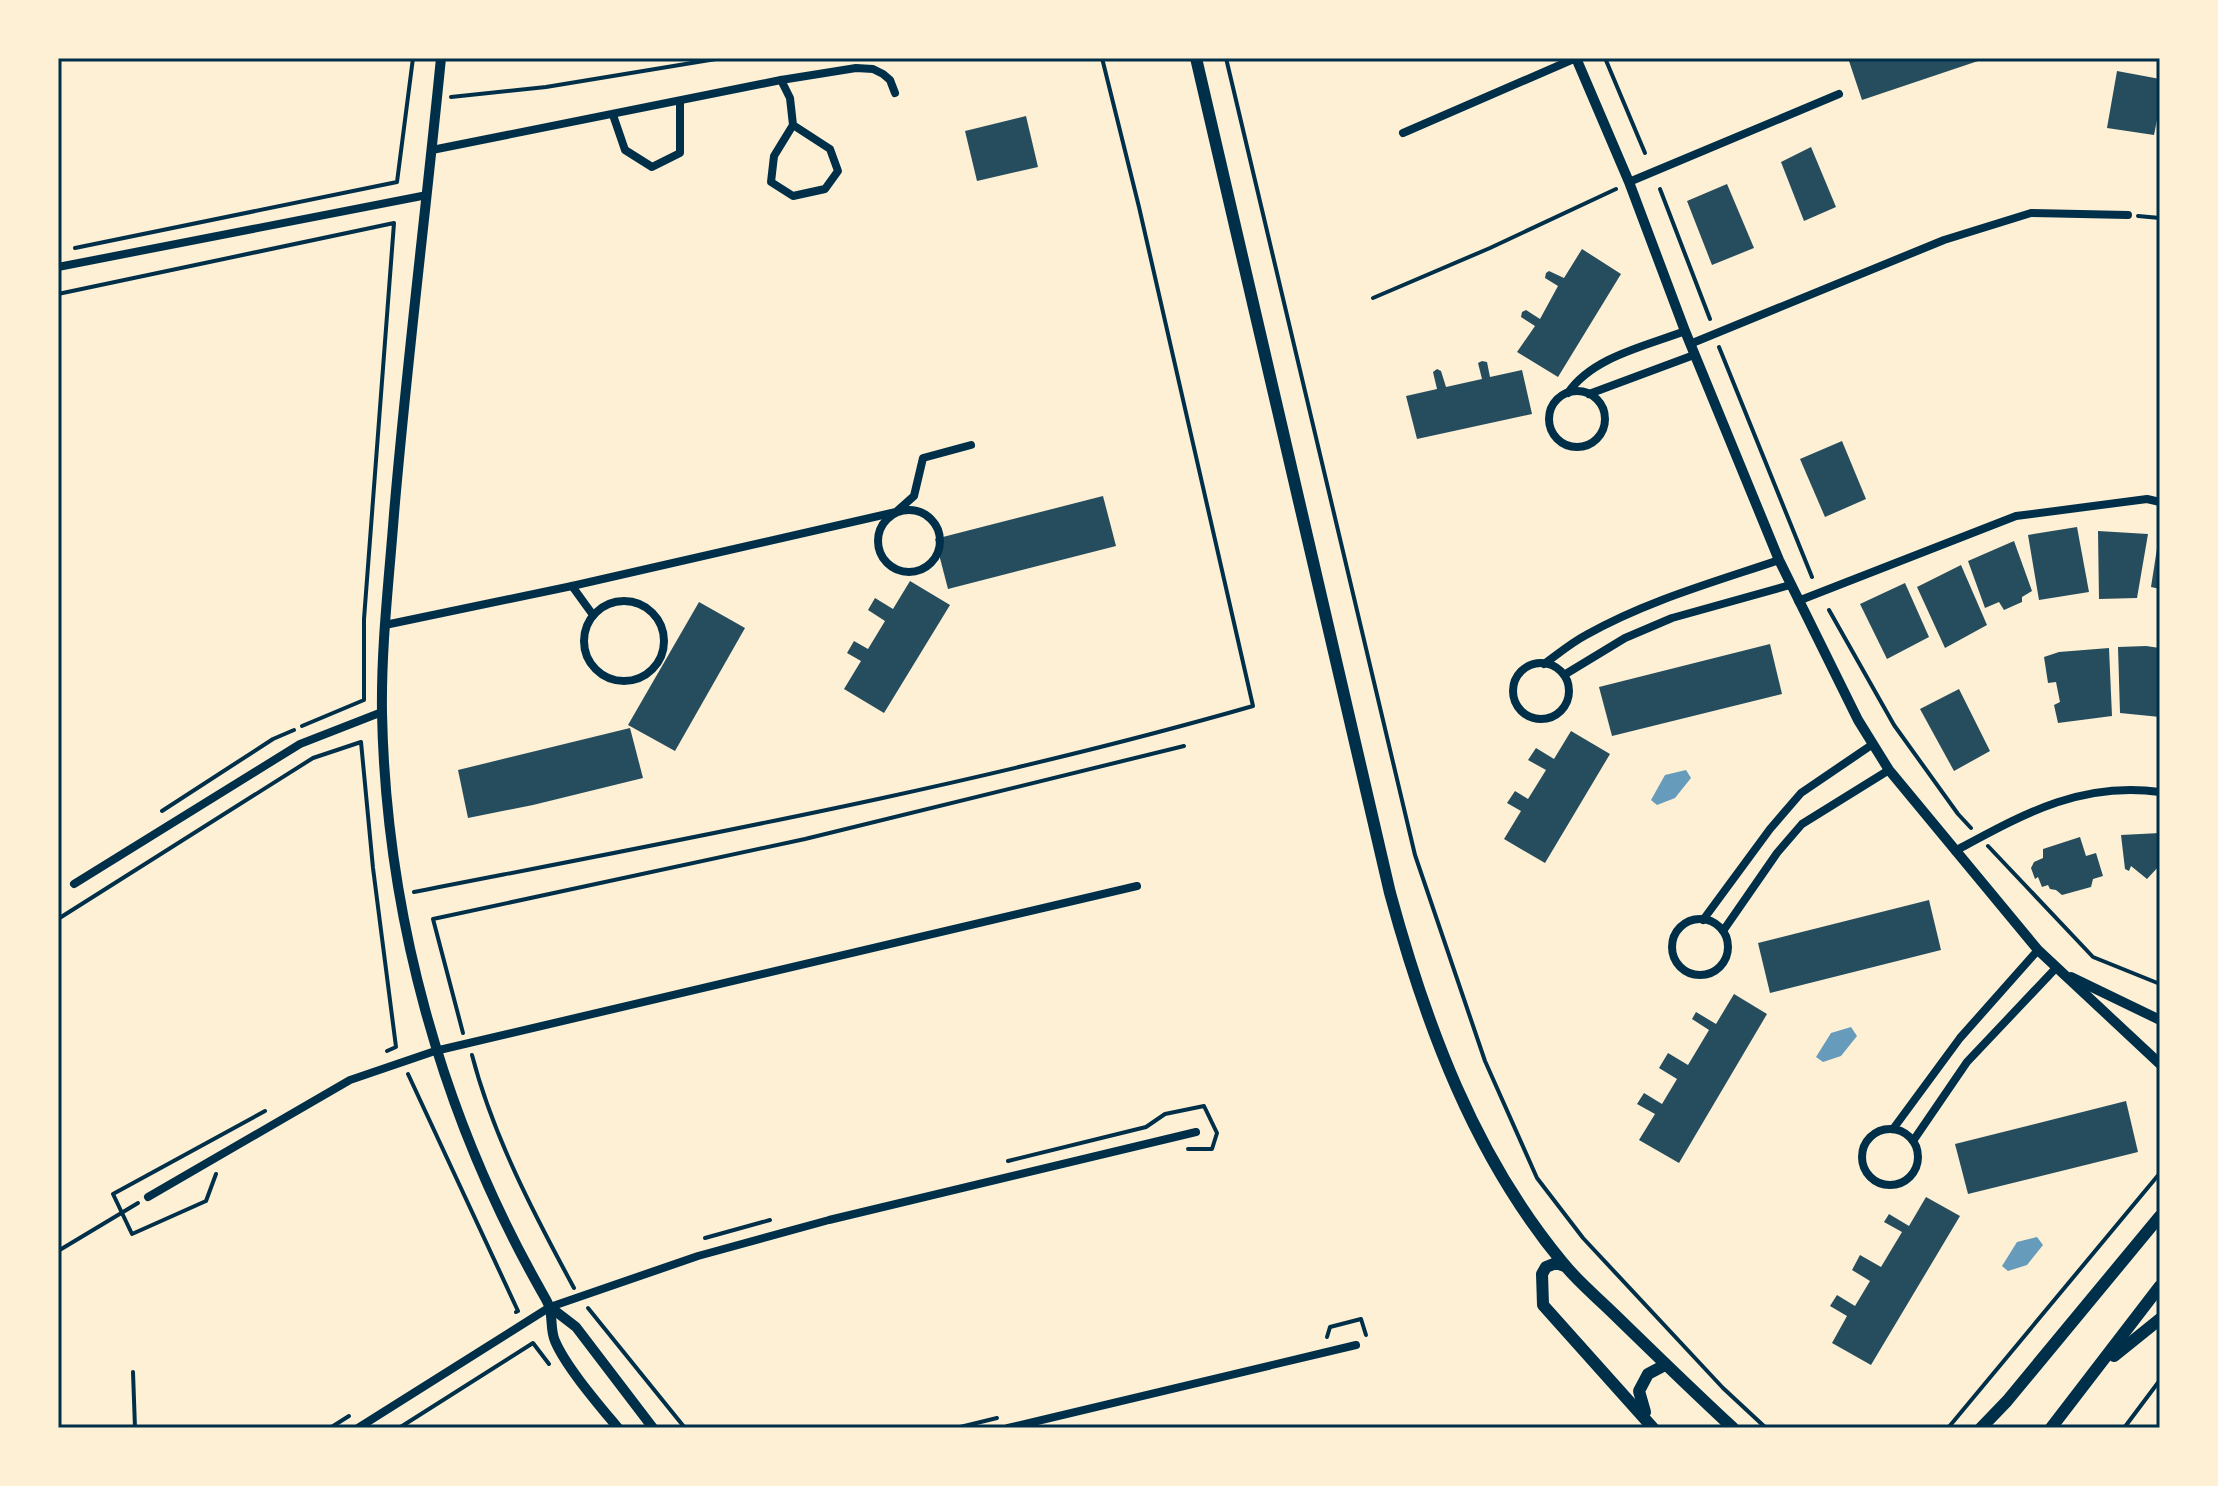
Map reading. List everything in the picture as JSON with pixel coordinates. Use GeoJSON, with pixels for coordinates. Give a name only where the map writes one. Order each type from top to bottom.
{"type":"FeatureCollection","features":[{"type":"Feature","properties":{"kind":"main road"},"geometry":{"type":"LineString","coordinates":[[1196,58],[1390,893],[1415,983],[1459,1092],[1512,1195],[1565,1266],[1733,1428]]}},
{"type":"Feature","properties":{"kind":"main road"},"geometry":{"type":"LineString","coordinates":[[1981,1428],[2007,1401],[2160,1216]]}},
{"type":"Feature","properties":{"kind":"main road"},"geometry":{"type":"LineString","coordinates":[[1565,1266],[1556,1263],[1546,1267],[1542,1274],[1543,1305],[1652,1426]]}},
{"type":"Feature","properties":{"kind":"main road"},"geometry":{"type":"LineString","coordinates":[[2051,1428],[2160,1286]]}},
{"type":"Feature","properties":{"kind":"main road"},"geometry":{"type":"LineString","coordinates":[[2099,1368],[2160,1319]]}},
{"type":"Feature","properties":{"kind":"main road"},"geometry":{"type":"LineString","coordinates":[[1652,1426],[1639,1391],[1648,1374],[1665,1365]]}},
{"type":"Feature","properties":{"kind":"street"},"geometry":{"type":"LineString","coordinates":[[441,58],[405,375],[385,625],[382,712],[386,789],[399,895],[435,1051],[466,1139],[517,1249],[550,1307],[554,1340],[618,1428]]}},
{"type":"Feature","properties":{"kind":"street"},"geometry":{"type":"LineString","coordinates":[[1403,133],[1576,58],[1629,182],[1694,355],[1779,560],[1838,682],[1873,744],[1889,770],[2055,969],[2160,1064]]}},
{"type":"Feature","properties":{"kind":"street"},"geometry":{"type":"LineString","coordinates":[[432,150],[781,80],[856,68],[873,69],[890,80],[895,93]]}},
{"type":"Feature","properties":{"kind":"street"},"geometry":{"type":"LineString","coordinates":[[781,80],[790,98],[793,125],[774,156],[771,182],[793,196],[825,189],[838,171],[830,149],[793,125]]}},
{"type":"Feature","properties":{"kind":"street"},"geometry":{"type":"LineString","coordinates":[[1629,182],[1839,94]]}},
{"type":"Feature","properties":{"kind":"street"},"geometry":{"type":"LineString","coordinates":[[613,115],[625,150],[652,167],[680,153],[680,102]]}},
{"type":"Feature","properties":{"kind":"street"},"geometry":{"type":"LineString","coordinates":[[58,267],[427,195]]}},
{"type":"Feature","properties":{"kind":"street"},"geometry":{"type":"LineString","coordinates":[[1690,344],[1944,240],[2031,213],[2128,215]]}},
{"type":"Feature","properties":{"kind":"street"},"geometry":{"type":"LineString","coordinates":[[1568,393],[1581,391],[1601,403],[1603,430],[1591,444],[1572,447],[1557,438],[1549,422],[1554,404],[1568,393],[1578,378],[1599,364],[1685,331]]}},
{"type":"Feature","properties":{"kind":"street"},"geometry":{"type":"LineString","coordinates":[[1589,394],[1694,355]]}},
{"type":"Feature","properties":{"kind":"street"},"geometry":{"type":"LineString","coordinates":[[385,625],[896,512],[917,510],[926,514],[939,531],[939,551],[926,567],[916,572],[896,570],[881,556],[877,536],[887,518],[896,512],[914,496],[923,458],[971,445]]}},
{"type":"Feature","properties":{"kind":"street"},"geometry":{"type":"LineString","coordinates":[[1798,601],[2016,516],[2147,499],[2160,502]]}},
{"type":"Feature","properties":{"kind":"street"},"geometry":{"type":"LineString","coordinates":[[1544,664],[1585,635],[1662,600],[1779,560]]}},
{"type":"Feature","properties":{"kind":"street"},"geometry":{"type":"LineString","coordinates":[[1564,675],[1625,638],[1672,618],[1790,585]]}},
{"type":"Feature","properties":{"kind":"street"},"geometry":{"type":"LineString","coordinates":[[572,586],[593,615]]}},
{"type":"Feature","properties":{"kind":"street"},"geometry":{"type":"LineString","coordinates":[[1662,600],[1672,618]]}},
{"type":"Feature","properties":{"kind":"street"},"geometry":{"type":"LineString","coordinates":[[618,601],[645,607],[662,628],[665,642],[656,666],[635,680],[609,679],[598,672],[590,663],[583,638],[593,615],[604,606],[618,601]]}},
{"type":"Feature","properties":{"kind":"street"},"geometry":{"type":"LineString","coordinates":[[1544,664],[1557,668],[1564,675],[1569,693],[1562,709],[1545,718],[1527,715],[1515,702],[1514,684],[1523,669],[1544,664]]}},
{"type":"Feature","properties":{"kind":"street"},"geometry":{"type":"LineString","coordinates":[[74,884],[300,744],[382,712]]}},
{"type":"Feature","properties":{"kind":"street"},"geometry":{"type":"LineString","coordinates":[[1703,920],[1801,793],[1873,744]]}},
{"type":"Feature","properties":{"kind":"street"},"geometry":{"type":"LineString","coordinates":[[1723,931],[1777,853],[1802,824],[1889,770]]}},
{"type":"Feature","properties":{"kind":"street"},"geometry":{"type":"LineString","coordinates":[[1955,851],[2042,806],[2120,789],[2160,792]]}},
{"type":"Feature","properties":{"kind":"street"},"geometry":{"type":"LineString","coordinates":[[1787,810],[1802,824]]}},
{"type":"Feature","properties":{"kind":"street"},"geometry":{"type":"LineString","coordinates":[[148,1197],[350,1080],[435,1051],[1137,886]]}},
{"type":"Feature","properties":{"kind":"street"},"geometry":{"type":"LineString","coordinates":[[1703,920],[1723,931],[1728,949],[1721,966],[1704,975],[1686,971],[1674,958],[1673,941],[1682,926],[1690,921],[1703,920]]}},
{"type":"Feature","properties":{"kind":"street"},"geometry":{"type":"LineString","coordinates":[[1893,1129],[1977,1019],[2038,950]]}},
{"type":"Feature","properties":{"kind":"street"},"geometry":{"type":"LineString","coordinates":[[2055,969],[2104,996],[2160,1020]]}},
{"type":"Feature","properties":{"kind":"street"},"geometry":{"type":"LineString","coordinates":[[1913,1141],[1967,1062],[2055,969]]}},
{"type":"Feature","properties":{"kind":"street"},"geometry":{"type":"LineString","coordinates":[[1977,1019],[1992,1033]]}},
{"type":"Feature","properties":{"kind":"street"},"geometry":{"type":"LineString","coordinates":[[1893,1129],[1907,1134],[1913,1141],[1918,1158],[1910,1175],[1894,1184],[1876,1181],[1864,1168],[1863,1150],[1872,1135],[1893,1129]]}},
{"type":"Feature","properties":{"kind":"street"},"geometry":{"type":"LineString","coordinates":[[358,1428],[550,1307],[698,1256],[814,1224],[1196,1132]]}},
{"type":"Feature","properties":{"kind":"street"},"geometry":{"type":"LineString","coordinates":[[550,1307],[576,1327],[653,1428]]}},
{"type":"Feature","properties":{"kind":"street"},"geometry":{"type":"LineString","coordinates":[[1008,1428],[1356,1345]]}},
{"type":"Feature","properties":{"kind":"path"},"geometry":{"type":"LineString","coordinates":[[73,248],[397,182],[413,58]]}},
{"type":"Feature","properties":{"kind":"path"},"geometry":{"type":"LineString","coordinates":[[437,99],[546,87],[722,58]]}},
{"type":"Feature","properties":{"kind":"path"},"geometry":{"type":"LineString","coordinates":[[399,895],[906,793],[1159,733],[1253,706],[1102,58]]}},
{"type":"Feature","properties":{"kind":"path"},"geometry":{"type":"LineString","coordinates":[[1226,58],[1415,855],[1485,1061],[1537,1178],[1583,1238],[1723,1388],[1766,1428]]}},
{"type":"Feature","properties":{"kind":"path"},"geometry":{"type":"LineString","coordinates":[[1605,58],[1645,153]]}},
{"type":"Feature","properties":{"kind":"path"},"geometry":{"type":"LineString","coordinates":[[1373,298],[1490,248],[1629,182]]}},
{"type":"Feature","properties":{"kind":"path"},"geometry":{"type":"LineString","coordinates":[[1660,189],[1710,319]]}},
{"type":"Feature","properties":{"kind":"path"},"geometry":{"type":"LineString","coordinates":[[2128,215],[2160,218]]}},
{"type":"Feature","properties":{"kind":"path"},"geometry":{"type":"LineString","coordinates":[[58,294],[394,223],[364,619],[364,700]]}},
{"type":"Feature","properties":{"kind":"path"},"geometry":{"type":"LineString","coordinates":[[1719,347],[1812,577]]}},
{"type":"Feature","properties":{"kind":"path"},"geometry":{"type":"LineString","coordinates":[[1829,610],[1894,725],[1958,814],[2093,957],[2160,984]]}},
{"type":"Feature","properties":{"kind":"path"},"geometry":{"type":"LineString","coordinates":[[58,919],[313,758],[361,742],[373,868],[396,1047]]}},
{"type":"Feature","properties":{"kind":"path"},"geometry":{"type":"LineString","coordinates":[[463,1036],[433,919],[805,839],[1184,746]]}},
{"type":"Feature","properties":{"kind":"path"},"geometry":{"type":"LineString","coordinates":[[471,1051],[482,1096],[503,1145],[574,1288]]}},
{"type":"Feature","properties":{"kind":"path"},"geometry":{"type":"LineString","coordinates":[[407,1072],[518,1311],[505,1320]]}},
{"type":"Feature","properties":{"kind":"path"},"geometry":{"type":"LineString","coordinates":[[1948,1428],[2160,1173]]}},
{"type":"Feature","properties":{"kind":"path"},"geometry":{"type":"LineString","coordinates":[[58,1251],[148,1197]]}},
{"type":"Feature","properties":{"kind":"path"},"geometry":{"type":"LineString","coordinates":[[587,1307],[685,1428]]}},
{"type":"Feature","properties":{"kind":"path"},"geometry":{"type":"LineString","coordinates":[[399,1428],[533,1343]]}},
{"type":"Feature","properties":{"kind":"path"},"geometry":{"type":"LineString","coordinates":[[133,1372],[135,1428]]}},
{"type":"Feature","properties":{"kind":"path"},"geometry":{"type":"LineString","coordinates":[[2124,1428],[2160,1380]]}},
{"type":"Feature","properties":{"kind":"path"},"geometry":{"type":"LineString","coordinates":[[330,1428],[357,1411]]}},
{"type":"Feature","properties":{"kind":"water"},"geometry":{"type":"Polygon","coordinates":[[[1686,770],[1691,778],[1675,798],[1657,805],[1651,800],[1665,775],[1686,770]]]}},
{"type":"Feature","properties":{"kind":"water"},"geometry":{"type":"Polygon","coordinates":[[[1851,1027],[1857,1036],[1841,1056],[1823,1062],[1816,1057],[1831,1033],[1851,1027]]]}},
{"type":"Feature","properties":{"kind":"water"},"geometry":{"type":"Polygon","coordinates":[[[2037,1237],[2043,1245],[2027,1265],[2008,1271],[2002,1266],[2017,1242],[2037,1237]]]}},
{"type":"Feature","properties":{"kind":"building"},"geometry":{"type":"Polygon","coordinates":[[[1848,58],[1984,58],[1984,59],[1862,100],[1848,58]]]}},
{"type":"Feature","properties":{"kind":"building"},"geometry":{"type":"Polygon","coordinates":[[[2117,71],[2160,79],[2160,105],[2154,135],[2107,128],[2117,71]]]}},
{"type":"Feature","properties":{"kind":"building"},"geometry":{"type":"Polygon","coordinates":[[[1026,116],[1038,167],[977,181],[965,131],[1026,116]]]}},
{"type":"Feature","properties":{"kind":"building"},"geometry":{"type":"Polygon","coordinates":[[[1811,147],[1836,207],[1804,221],[1781,162],[1811,147]]]}},
{"type":"Feature","properties":{"kind":"building"},"geometry":{"type":"Polygon","coordinates":[[[1727,184],[1754,248],[1712,265],[1687,201],[1727,184]]]}},
{"type":"Feature","properties":{"kind":"building"},"geometry":{"type":"Polygon","coordinates":[[[1582,249],[1621,274],[1558,377],[1517,352],[1535,326],[1521,317],[1526,310],[1540,319],[1558,286],[1545,278],[1546,273],[1549,271],[1564,278],[1582,249]]]}},
{"type":"Feature","properties":{"kind":"building"},"geometry":{"type":"Polygon","coordinates":[[[1487,362],[1490,377],[1522,370],[1532,414],[1417,439],[1406,396],[1437,389],[1433,372],[1437,369],[1441,371],[1446,387],[1482,379],[1478,363],[1487,362]]]}},
{"type":"Feature","properties":{"kind":"building"},"geometry":{"type":"Polygon","coordinates":[[[1842,441],[1866,499],[1825,517],[1800,459],[1842,441]]]}},
{"type":"Feature","properties":{"kind":"building"},"geometry":{"type":"Polygon","coordinates":[[[1103,496],[1116,546],[948,589],[935,539],[1103,496]]]}},
{"type":"Feature","properties":{"kind":"building"},"geometry":{"type":"Polygon","coordinates":[[[2077,527],[2089,592],[2039,600],[2028,535],[2077,527]]]}},
{"type":"Feature","properties":{"kind":"building"},"geometry":{"type":"Polygon","coordinates":[[[2098,531],[2148,534],[2137,598],[2099,599],[2098,531]]]}},
{"type":"Feature","properties":{"kind":"building"},"geometry":{"type":"Polygon","coordinates":[[[2014,541],[2032,591],[2022,597],[2022,602],[2004,610],[1999,602],[1985,608],[1968,561],[2014,541]]]}},
{"type":"Feature","properties":{"kind":"building"},"geometry":{"type":"Polygon","coordinates":[[[2160,542],[2160,589],[2151,587],[2160,542]]]}},
{"type":"Feature","properties":{"kind":"building"},"geometry":{"type":"Polygon","coordinates":[[[1961,565],[1987,625],[1945,648],[1917,587],[1961,565]]]}},
{"type":"Feature","properties":{"kind":"building"},"geometry":{"type":"Polygon","coordinates":[[[910,581],[950,605],[884,713],[844,689],[861,661],[847,653],[854,641],[868,649],[885,621],[868,610],[875,598],[893,609],[910,581]]]}},
{"type":"Feature","properties":{"kind":"building"},"geometry":{"type":"Polygon","coordinates":[[[1905,583],[1929,637],[1887,659],[1860,604],[1905,583]]]}},
{"type":"Feature","properties":{"kind":"building"},"geometry":{"type":"Polygon","coordinates":[[[699,602],[745,628],[675,751],[628,725],[699,602]]]}},
{"type":"Feature","properties":{"kind":"building"},"geometry":{"type":"Polygon","coordinates":[[[1770,644],[1782,694],[1612,736],[1599,687],[1770,644]]]}},
{"type":"Feature","properties":{"kind":"building"},"geometry":{"type":"Polygon","coordinates":[[[2118,647],[2160,648],[2160,717],[2120,713],[2118,647]]]}},
{"type":"Feature","properties":{"kind":"building"},"geometry":{"type":"Polygon","coordinates":[[[2109,648],[2112,716],[2058,723],[2054,705],[2060,702],[2056,682],[2048,683],[2044,657],[2059,652],[2109,648]]]}},
{"type":"Feature","properties":{"kind":"building"},"geometry":{"type":"Polygon","coordinates":[[[1959,689],[1990,751],[1954,771],[1920,709],[1959,689]]]}},
{"type":"Feature","properties":{"kind":"building"},"geometry":{"type":"Polygon","coordinates":[[[630,728],[643,778],[468,818],[458,770],[630,728]]]}},
{"type":"Feature","properties":{"kind":"building"},"geometry":{"type":"Polygon","coordinates":[[[1571,731],[1610,754],[1545,863],[1504,839],[1521,811],[1507,803],[1515,791],[1528,799],[1546,770],[1528,760],[1536,748],[1554,759],[1571,731]]]}},
{"type":"Feature","properties":{"kind":"building"},"geometry":{"type":"Polygon","coordinates":[[[2160,833],[2160,865],[2147,879],[2131,866],[2129,871],[2125,869],[2121,835],[2160,833]]]}},
{"type":"Feature","properties":{"kind":"building"},"geometry":{"type":"Polygon","coordinates":[[[2080,837],[2086,856],[2096,853],[2103,876],[2093,879],[2091,887],[2062,895],[2048,885],[2042,887],[2031,868],[2034,862],[2043,858],[2043,849],[2080,837]]]}},
{"type":"Feature","properties":{"kind":"building"},"geometry":{"type":"Polygon","coordinates":[[[1929,900],[1941,950],[1770,993],[1758,943],[1929,900]]]}},
{"type":"Feature","properties":{"kind":"building"},"geometry":{"type":"Polygon","coordinates":[[[1734,994],[1767,1014],[1679,1163],[1639,1140],[1655,1114],[1637,1104],[1644,1093],[1662,1104],[1677,1079],[1659,1068],[1668,1053],[1688,1065],[1709,1030],[1692,1019],[1696,1012],[1716,1024],[1734,994]]]}},
{"type":"Feature","properties":{"kind":"building"},"geometry":{"type":"Polygon","coordinates":[[[2126,1101],[2138,1152],[1968,1194],[1955,1144],[2126,1101]]]}},
{"type":"Feature","properties":{"kind":"building"},"geometry":{"type":"Polygon","coordinates":[[[1926,1197],[1960,1216],[1871,1365],[1832,1343],[1847,1316],[1830,1306],[1837,1295],[1855,1306],[1870,1281],[1852,1270],[1860,1255],[1881,1267],[1902,1232],[1884,1222],[1889,1214],[1909,1226],[1926,1197]]]}}]}
